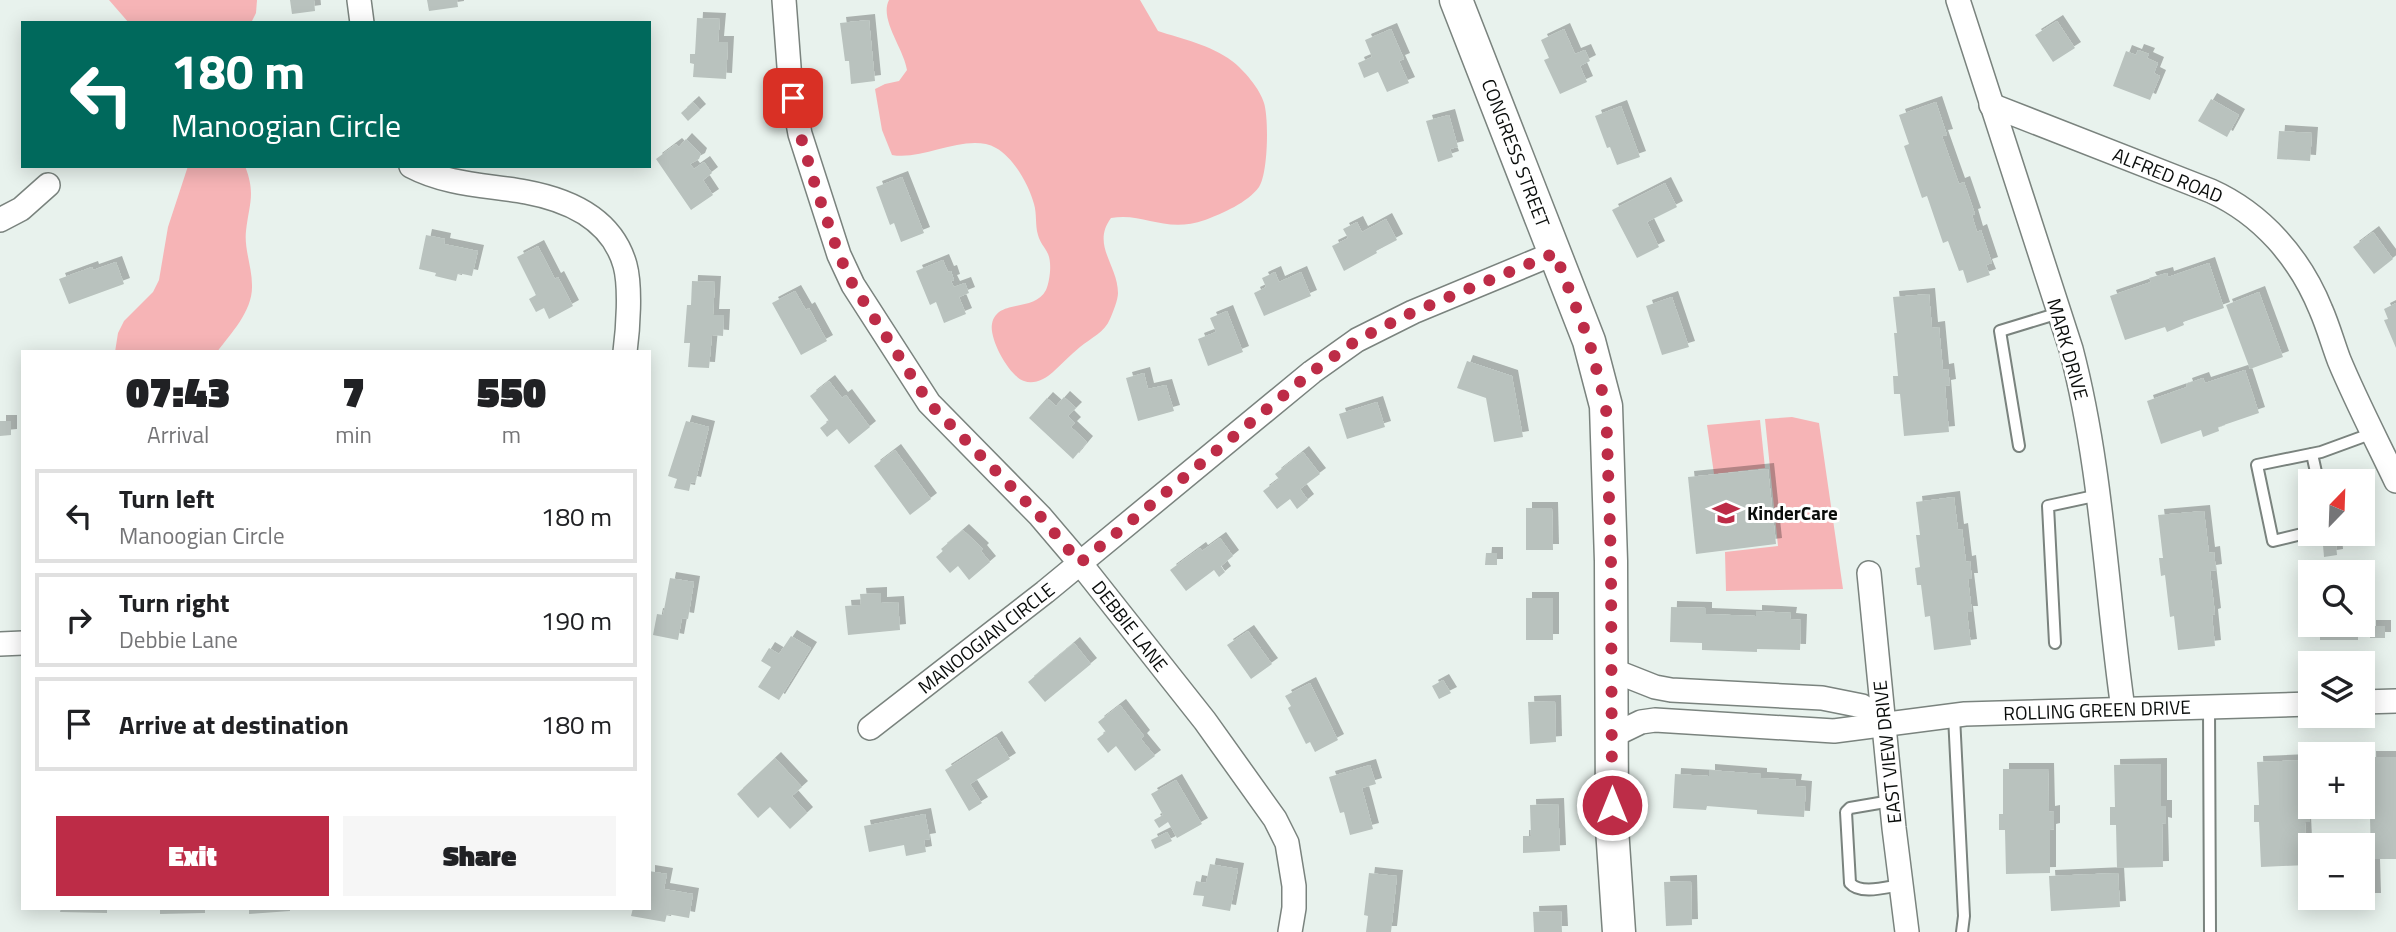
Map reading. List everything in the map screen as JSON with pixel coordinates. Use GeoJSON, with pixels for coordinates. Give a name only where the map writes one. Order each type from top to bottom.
{"type":"FeatureCollection","features":[{"type":"Feature","properties":{"kind":"main road","name":"CONGRESS STREET"},"geometry":{"type":"LineString","coordinates":[[1456,0],[1589,341],[1606,406],[1612,670],[1612,828],[1619,932]]}},
{"type":"Feature","properties":{"kind":"street"},"geometry":{"type":"LineString","coordinates":[[359,0],[362,21]]}},
{"type":"Feature","properties":{"kind":"street","name":"DEBBIE LANE"},"geometry":{"type":"LineString","coordinates":[[784,0],[790,80],[797,125],[839,255],[853,285],[929,403],[1040,516],[1080,563],[1247,778],[1285,837],[1289,850],[1294,886],[1290,932]]}},
{"type":"Feature","properties":{"kind":"street","name":"MARK DRIVE"},"geometry":{"type":"LineString","coordinates":[[1958,0],[2081,386],[2099,495],[2123,709]]}},
{"type":"Feature","properties":{"kind":"street","name":"ALFRED ROAD"},"geometry":{"type":"LineString","coordinates":[[1991,106],[2211,191],[2240,206],[2264,225],[2283,246],[2309,284],[2339,360],[2396,481]]}},
{"type":"Feature","properties":{"kind":"street"},"geometry":{"type":"LineString","coordinates":[[415,168],[428,175],[465,184],[559,200],[577,208],[595,221],[616,246],[625,265],[628,309],[625,350]]}},
{"type":"Feature","properties":{"kind":"street"},"geometry":{"type":"LineString","coordinates":[[0,220],[21,209],[48,185]]}},
{"type":"Feature","properties":{"kind":"street","name":"MANOOGIAN CIRCLE"},"geometry":{"type":"LineString","coordinates":[[870,728],[1080,563],[1312,372],[1357,340],[1413,312],[1555,253]]}},
{"type":"Feature","properties":{"kind":"street","name":"EAST VIEW DRIVE"},"geometry":{"type":"LineString","coordinates":[[1869,573],[1891,801],[1907,932]]}},
{"type":"Feature","properties":{"kind":"street"},"geometry":{"type":"LineString","coordinates":[[0,644],[21,643]]}},
{"type":"Feature","properties":{"kind":"street"},"geometry":{"type":"LineString","coordinates":[[1612,670],[1655,687],[1671,690],[1799,696],[1862,706],[1872,712],[1884,726]]}},
{"type":"Feature","properties":{"kind":"street"},"geometry":{"type":"LineString","coordinates":[[2375,702],[2396,701]]}},
{"type":"Feature","properties":{"kind":"street","name":"ROLLING GREEN DRIVE"},"geometry":{"type":"LineString","coordinates":[[1612,736],[1641,722],[1655,720],[1816,731],[1884,726],[1954,716],[2298,704]]}},
{"type":"Feature","properties":{"kind":"lane"},"geometry":{"type":"LineString","coordinates":[[2019,446],[2000,331],[2059,313]]}},
{"type":"Feature","properties":{"kind":"lane"},"geometry":{"type":"LineString","coordinates":[[2298,535],[2273,541],[2257,465],[2312,454],[2372,433]]}},
{"type":"Feature","properties":{"kind":"lane"},"geometry":{"type":"LineString","coordinates":[[2312,454],[2315,469]]}},
{"type":"Feature","properties":{"kind":"lane"},"geometry":{"type":"LineString","coordinates":[[2055,643],[2048,506],[2099,495]]}},
{"type":"Feature","properties":{"kind":"lane"},"geometry":{"type":"LineString","coordinates":[[2209,707],[2210,932]]}},
{"type":"Feature","properties":{"kind":"lane"},"geometry":{"type":"LineString","coordinates":[[1954,716],[1964,916],[1962,932]]}},
{"type":"Feature","properties":{"kind":"lane"},"geometry":{"type":"LineString","coordinates":[[1891,801],[1850,808],[1846,812],[1844,819],[1850,883],[1860,890],[1901,885]]}},
{"type":"Feature","properties":{"kind":"shaded area"},"geometry":{"type":"Polygon","coordinates":[[[109,0],[257,0],[252,21],[127,21],[109,0]]]}},
{"type":"Feature","properties":{"kind":"shaded area"},"geometry":{"type":"Polygon","coordinates":[[[889,0],[1140,0],[1158,31],[1224,55],[1242,69],[1255,86],[1264,103],[1267,121],[1266,159],[1259,187],[1234,207],[1191,224],[1111,218],[1106,228],[1104,246],[1118,293],[1108,324],[1046,377],[1035,382],[1018,378],[1001,356],[994,339],[992,324],[1001,311],[1033,301],[1046,290],[1050,272],[1049,258],[1038,235],[1032,197],[1009,158],[1003,152],[985,144],[972,143],[918,154],[892,155],[882,130],[875,89],[899,81],[907,70],[887,16],[889,0]]]}},
{"type":"Feature","properties":{"kind":"shaded area"},"geometry":{"type":"Polygon","coordinates":[[[187,168],[246,168],[251,192],[246,231],[252,285],[249,304],[218,350],[115,350],[118,333],[124,321],[153,292],[159,280],[168,227],[187,168]]]}},
{"type":"Feature","properties":{"kind":"shaded area"},"geometry":{"type":"Polygon","coordinates":[[[1792,417],[1819,423],[1843,589],[1726,591],[1725,552],[1778,546],[1765,419],[1792,417]]]}},
{"type":"Feature","properties":{"kind":"shaded area"},"geometry":{"type":"Polygon","coordinates":[[[1760,420],[1765,468],[1714,474],[1707,425],[1760,420]]]}},
{"type":"Feature","properties":{"kind":"building"},"geometry":{"type":"Polygon","coordinates":[[[290,0],[314,0],[315,11],[292,14],[290,0]]]}},
{"type":"Feature","properties":{"kind":"building"},"geometry":{"type":"Polygon","coordinates":[[[427,0],[457,0],[458,7],[429,11],[427,0]]]}},
{"type":"Feature","properties":{"kind":"building"},"geometry":{"type":"Polygon","coordinates":[[[697,18],[720,19],[718,42],[728,42],[726,79],[693,77],[694,64],[690,63],[690,54],[695,54],[697,18]]]}},
{"type":"Feature","properties":{"kind":"building"},"geometry":{"type":"Polygon","coordinates":[[[869,20],[875,81],[851,84],[849,61],[845,61],[840,23],[869,20]]]}},
{"type":"Feature","properties":{"kind":"building"},"geometry":{"type":"Polygon","coordinates":[[[2057,21],[2075,48],[2053,62],[2035,35],[2057,21]]]}},
{"type":"Feature","properties":{"kind":"building"},"geometry":{"type":"Polygon","coordinates":[[[1391,29],[1404,59],[1399,61],[1409,83],[1387,92],[1378,72],[1364,78],[1358,63],[1372,57],[1365,40],[1391,29]]]}},
{"type":"Feature","properties":{"kind":"building"},"geometry":{"type":"Polygon","coordinates":[[[1564,29],[1575,54],[1585,50],[1590,61],[1580,66],[1587,82],[1560,94],[1544,60],[1549,58],[1541,40],[1564,29]]]}},
{"type":"Feature","properties":{"kind":"building"},"geometry":{"type":"Polygon","coordinates":[[[2138,50],[2149,54],[2147,58],[2158,63],[2154,73],[2160,76],[2150,100],[2113,86],[2126,51],[2136,55],[2138,50]]]}},
{"type":"Feature","properties":{"kind":"building"},"geometry":{"type":"Polygon","coordinates":[[[2211,99],[2239,115],[2227,137],[2198,121],[2211,99]]]}},
{"type":"Feature","properties":{"kind":"building"},"geometry":{"type":"Polygon","coordinates":[[[693,102],[700,110],[688,121],[681,113],[693,102]]]}},
{"type":"Feature","properties":{"kind":"building"},"geometry":{"type":"Polygon","coordinates":[[[1936,102],[1947,135],[1942,136],[1959,184],[1964,182],[1975,214],[1972,215],[1977,232],[1981,230],[1992,263],[1986,265],[1990,275],[1967,283],[1963,270],[1959,271],[1948,241],[1943,243],[1927,196],[1922,198],[1904,146],[1909,144],[1899,115],[1936,102]]]}},
{"type":"Feature","properties":{"kind":"building"},"geometry":{"type":"Polygon","coordinates":[[[1621,106],[1640,157],[1617,165],[1610,147],[1607,148],[1595,116],[1621,106]]]}},
{"type":"Feature","properties":{"kind":"building"},"geometry":{"type":"Polygon","coordinates":[[[1449,115],[1458,147],[1450,149],[1453,157],[1438,162],[1426,121],[1449,115]]]}},
{"type":"Feature","properties":{"kind":"building"},"geometry":{"type":"Polygon","coordinates":[[[2279,131],[2312,133],[2310,161],[2277,159],[2279,131]]]}},
{"type":"Feature","properties":{"kind":"building"},"geometry":{"type":"Polygon","coordinates":[[[686,139],[701,154],[699,159],[690,164],[694,169],[704,162],[712,173],[703,180],[713,195],[691,210],[656,159],[676,144],[679,147],[686,139]]]}},
{"type":"Feature","properties":{"kind":"building"},"geometry":{"type":"Polygon","coordinates":[[[902,177],[924,233],[901,242],[894,223],[890,225],[876,187],[902,177]]]}},
{"type":"Feature","properties":{"kind":"building"},"geometry":{"type":"Polygon","coordinates":[[[1665,183],[1677,207],[1647,222],[1659,247],[1637,258],[1612,210],[1665,183]]]}},
{"type":"Feature","properties":{"kind":"building"},"geometry":{"type":"Polygon","coordinates":[[[1386,219],[1397,240],[1344,271],[1332,246],[1348,238],[1343,229],[1357,222],[1362,232],[1386,219]]]}},
{"type":"Feature","properties":{"kind":"building"},"geometry":{"type":"Polygon","coordinates":[[[2373,232],[2393,259],[2374,274],[2353,247],[2373,232]]]}},
{"type":"Feature","properties":{"kind":"building"},"geometry":{"type":"Polygon","coordinates":[[[426,235],[445,239],[444,244],[478,251],[472,276],[458,273],[456,281],[419,269],[426,235]]]}},
{"type":"Feature","properties":{"kind":"building"},"geometry":{"type":"Polygon","coordinates":[[[538,246],[573,306],[549,319],[544,308],[536,312],[529,299],[536,295],[517,257],[538,246]]]}},
{"type":"Feature","properties":{"kind":"building"},"geometry":{"type":"Polygon","coordinates":[[[943,260],[948,272],[951,271],[954,287],[965,283],[969,293],[959,297],[966,314],[944,323],[936,302],[930,305],[916,271],[943,260]]]}},
{"type":"Feature","properties":{"kind":"building"},"geometry":{"type":"Polygon","coordinates":[[[116,262],[124,284],[69,304],[59,279],[116,262]]]}},
{"type":"Feature","properties":{"kind":"building"},"geometry":{"type":"Polygon","coordinates":[[[2209,263],[2224,308],[2183,322],[2184,325],[2167,332],[2165,327],[2125,340],[2110,296],[2151,282],[2149,278],[2167,273],[2168,277],[2209,263]]]}},
{"type":"Feature","properties":{"kind":"building"},"geometry":{"type":"Polygon","coordinates":[[[1275,272],[1279,282],[1301,272],[1311,296],[1264,316],[1254,293],[1266,287],[1262,278],[1275,272]]]}},
{"type":"Feature","properties":{"kind":"building"},"geometry":{"type":"Polygon","coordinates":[[[692,281],[715,282],[713,315],[724,315],[723,336],[712,335],[709,368],[688,367],[690,343],[684,343],[692,281]]]}},
{"type":"Feature","properties":{"kind":"building"},"geometry":{"type":"Polygon","coordinates":[[[795,291],[806,310],[809,308],[827,341],[801,355],[772,303],[795,291]]]}},
{"type":"Feature","properties":{"kind":"building"},"geometry":{"type":"Polygon","coordinates":[[[2259,292],[2283,357],[2250,369],[2226,305],[2259,292]]]}},
{"type":"Feature","properties":{"kind":"building"},"geometry":{"type":"Polygon","coordinates":[[[1929,294],[1932,328],[1939,327],[1943,370],[1948,369],[1950,385],[1945,386],[1949,432],[1904,436],[1900,394],[1894,394],[1893,376],[1898,376],[1893,297],[1929,294]]]}},
{"type":"Feature","properties":{"kind":"building"},"geometry":{"type":"Polygon","coordinates":[[[1672,297],[1689,347],[1662,355],[1646,306],[1672,297]]]}},
{"type":"Feature","properties":{"kind":"building"},"geometry":{"type":"Polygon","coordinates":[[[2396,303],[2396,348],[2384,320],[2388,319],[2384,309],[2396,303]]]}},
{"type":"Feature","properties":{"kind":"building"},"geometry":{"type":"Polygon","coordinates":[[[1227,311],[1243,352],[1208,366],[1198,339],[1216,332],[1210,318],[1227,311]]]}},
{"type":"Feature","properties":{"kind":"building"},"geometry":{"type":"Polygon","coordinates":[[[1467,361],[1512,376],[1523,437],[1494,442],[1486,398],[1457,388],[1467,361]]]}},
{"type":"Feature","properties":{"kind":"building"},"geometry":{"type":"Polygon","coordinates":[[[2245,370],[2259,413],[2218,427],[2219,431],[2203,437],[2201,430],[2161,444],[2147,401],[2187,387],[2186,384],[2203,378],[2205,383],[2245,370]]]}},
{"type":"Feature","properties":{"kind":"building"},"geometry":{"type":"Polygon","coordinates":[[[1144,373],[1148,389],[1166,385],[1174,411],[1138,421],[1126,378],[1144,373]]]}},
{"type":"Feature","properties":{"kind":"building"},"geometry":{"type":"Polygon","coordinates":[[[829,381],[842,398],[846,395],[870,427],[849,444],[837,429],[827,437],[820,428],[829,421],[810,396],[829,381]]]}},
{"type":"Feature","properties":{"kind":"building"},"geometry":{"type":"Polygon","coordinates":[[[1064,397],[1076,408],[1068,416],[1075,423],[1071,427],[1087,442],[1073,459],[1029,418],[1047,398],[1056,406],[1064,397]]]}},
{"type":"Feature","properties":{"kind":"building"},"geometry":{"type":"Polygon","coordinates":[[[1377,402],[1385,427],[1347,439],[1339,414],[1377,402]]]}},
{"type":"Feature","properties":{"kind":"building"},"geometry":{"type":"Polygon","coordinates":[[[0,421],[11,421],[11,435],[0,436],[0,421]]]}},
{"type":"Feature","properties":{"kind":"building"},"geometry":{"type":"Polygon","coordinates":[[[686,421],[709,427],[695,483],[691,482],[689,491],[674,488],[677,479],[668,476],[686,421]]]}},
{"type":"Feature","properties":{"kind":"building"},"geometry":{"type":"Polygon","coordinates":[[[895,450],[931,499],[910,515],[874,466],[895,450]]]}},
{"type":"Feature","properties":{"kind":"building"},"geometry":{"type":"Polygon","coordinates":[[[1303,452],[1320,474],[1300,489],[1308,500],[1297,509],[1290,499],[1277,509],[1263,491],[1279,479],[1275,474],[1303,452]]]}},
{"type":"Feature","properties":{"kind":"building"},"geometry":{"type":"Polygon","coordinates":[[[1768,469],[1776,544],[1696,554],[1688,477],[1768,469]]]}},
{"type":"Feature","properties":{"kind":"building"},"geometry":{"type":"Polygon","coordinates":[[[1954,497],[1966,562],[1970,561],[1972,579],[1968,579],[1972,612],[1967,612],[1971,645],[1934,650],[1930,616],[1925,617],[1921,585],[1917,585],[1915,568],[1920,567],[1916,535],[1920,535],[1916,502],[1954,497]]]}},
{"type":"Feature","properties":{"kind":"building"},"geometry":{"type":"Polygon","coordinates":[[[1526,508],[1552,508],[1553,550],[1526,550],[1526,508]]]}},
{"type":"Feature","properties":{"kind":"building"},"geometry":{"type":"Polygon","coordinates":[[[2204,511],[2209,553],[2214,552],[2216,570],[2210,571],[2215,614],[2212,615],[2215,646],[2178,650],[2174,616],[2170,617],[2165,575],[2161,576],[2159,558],[2163,558],[2158,515],[2204,511]]]}},
{"type":"Feature","properties":{"kind":"building"},"geometry":{"type":"Polygon","coordinates":[[[963,530],[983,549],[981,551],[990,562],[969,580],[958,566],[950,573],[936,557],[943,551],[941,549],[963,530]]]}},
{"type":"Feature","properties":{"kind":"building"},"geometry":{"type":"Polygon","coordinates":[[[1220,538],[1233,556],[1221,566],[1225,572],[1219,577],[1214,570],[1186,591],[1170,570],[1200,548],[1202,551],[1220,538]]]}},
{"type":"Feature","properties":{"kind":"building"},"geometry":{"type":"Polygon","coordinates":[[[2323,546],[2336,546],[2337,555],[2324,557],[2323,546]]]}},
{"type":"Feature","properties":{"kind":"building"},"geometry":{"type":"Polygon","coordinates":[[[1486,553],[1497,553],[1497,565],[1485,565],[1486,553]]]}},
{"type":"Feature","properties":{"kind":"building"},"geometry":{"type":"Polygon","coordinates":[[[670,578],[694,582],[688,619],[682,618],[678,640],[653,635],[657,614],[663,615],[670,578]]]}},
{"type":"Feature","properties":{"kind":"building"},"geometry":{"type":"Polygon","coordinates":[[[881,593],[881,603],[898,602],[900,630],[848,635],[845,606],[861,605],[860,594],[881,593]]]}},
{"type":"Feature","properties":{"kind":"building"},"geometry":{"type":"Polygon","coordinates":[[[1526,598],[1553,598],[1553,640],[1526,640],[1526,598]]]}},
{"type":"Feature","properties":{"kind":"building"},"geometry":{"type":"Polygon","coordinates":[[[1671,607],[1706,608],[1706,614],[1756,616],[1756,611],[1791,613],[1790,619],[1801,620],[1800,650],[1702,650],[1702,643],[1670,642],[1671,607]]]}},
{"type":"Feature","properties":{"kind":"building"},"geometry":{"type":"Polygon","coordinates":[[[2375,626],[2385,626],[2385,638],[2370,638],[2375,637],[2375,626]]]}},
{"type":"Feature","properties":{"kind":"building"},"geometry":{"type":"Polygon","coordinates":[[[1248,631],[1272,664],[1251,679],[1227,645],[1248,631]]]}},
{"type":"Feature","properties":{"kind":"building"},"geometry":{"type":"Polygon","coordinates":[[[791,636],[811,648],[779,700],[758,687],[771,667],[761,661],[769,648],[779,654],[791,636]]]}},
{"type":"Feature","properties":{"kind":"building"},"geometry":{"type":"Polygon","coordinates":[[[2320,637],[2358,637],[2358,640],[2320,640],[2320,637]]]}},
{"type":"Feature","properties":{"kind":"building"},"geometry":{"type":"Polygon","coordinates":[[[1074,643],[1091,664],[1045,702],[1028,682],[1074,643]]]}},
{"type":"Feature","properties":{"kind":"building"},"geometry":{"type":"Polygon","coordinates":[[[1443,680],[1451,693],[1439,699],[1432,686],[1443,680]]]}},
{"type":"Feature","properties":{"kind":"building"},"geometry":{"type":"Polygon","coordinates":[[[1310,683],[1338,740],[1315,752],[1310,742],[1306,744],[1285,696],[1310,683]]]}},
{"type":"Feature","properties":{"kind":"building"},"geometry":{"type":"Polygon","coordinates":[[[1555,701],[1556,742],[1530,744],[1528,702],[1555,701]]]}},
{"type":"Feature","properties":{"kind":"building"},"geometry":{"type":"Polygon","coordinates":[[[1120,705],[1144,736],[1141,739],[1155,756],[1135,771],[1116,746],[1108,753],[1097,739],[1106,732],[1098,722],[1120,705]]]}},
{"type":"Feature","properties":{"kind":"building"},"geometry":{"type":"Polygon","coordinates":[[[996,737],[1010,759],[970,784],[982,803],[969,811],[945,770],[996,737]]]}},
{"type":"Feature","properties":{"kind":"building"},"geometry":{"type":"Polygon","coordinates":[[[2375,757],[2396,757],[2396,859],[2375,859],[2375,833],[2370,833],[2370,819],[2375,819],[2375,757]]]}},
{"type":"Feature","properties":{"kind":"building"},"geometry":{"type":"Polygon","coordinates":[[[775,758],[802,787],[792,796],[807,813],[790,829],[770,807],[758,818],[737,794],[775,758]]]}},
{"type":"Feature","properties":{"kind":"building"},"geometry":{"type":"Polygon","coordinates":[[[2298,760],[2298,819],[2310,819],[2310,822],[2305,822],[2306,833],[2298,833],[2298,865],[2261,867],[2259,822],[2254,822],[2254,805],[2259,805],[2257,762],[2298,760]]]}},
{"type":"Feature","properties":{"kind":"building"},"geometry":{"type":"Polygon","coordinates":[[[2161,764],[2161,806],[2166,806],[2166,824],[2162,823],[2163,867],[2117,868],[2116,825],[2110,825],[2110,807],[2115,807],[2114,765],[2161,764]]]}},
{"type":"Feature","properties":{"kind":"building"},"geometry":{"type":"Polygon","coordinates":[[[1370,765],[1376,784],[1362,788],[1373,829],[1350,835],[1344,812],[1340,813],[1329,777],[1370,765]]]}},
{"type":"Feature","properties":{"kind":"building"},"geometry":{"type":"Polygon","coordinates":[[[2003,769],[2048,769],[2049,812],[2054,811],[2054,829],[2050,830],[2050,873],[2006,874],[2005,830],[1999,830],[1999,814],[2003,814],[2003,769]]]}},
{"type":"Feature","properties":{"kind":"building"},"geometry":{"type":"Polygon","coordinates":[[[1709,770],[1796,780],[1795,786],[1806,787],[1804,817],[1757,814],[1757,810],[1707,806],[1706,810],[1673,808],[1675,774],[1709,776],[1709,770]]]}},
{"type":"Feature","properties":{"kind":"building"},"geometry":{"type":"Polygon","coordinates":[[[1176,780],[1202,824],[1177,838],[1168,822],[1159,828],[1154,820],[1163,815],[1151,794],[1176,780]]]}},
{"type":"Feature","properties":{"kind":"building"},"geometry":{"type":"Polygon","coordinates":[[[1558,804],[1560,851],[1523,853],[1523,836],[1531,836],[1530,805],[1558,804]]]}},
{"type":"Feature","properties":{"kind":"building"},"geometry":{"type":"Polygon","coordinates":[[[925,814],[930,839],[924,840],[926,852],[906,856],[904,845],[869,852],[864,826],[925,814]]]}},
{"type":"Feature","properties":{"kind":"building"},"geometry":{"type":"Polygon","coordinates":[[[1167,832],[1172,841],[1155,849],[1151,840],[1167,832]]]}},
{"type":"Feature","properties":{"kind":"building"},"geometry":{"type":"Polygon","coordinates":[[[1210,864],[1238,869],[1230,911],[1202,906],[1204,896],[1193,895],[1196,881],[1206,883],[1210,864]]]}},
{"type":"Feature","properties":{"kind":"building"},"geometry":{"type":"Polygon","coordinates":[[[651,871],[667,874],[664,889],[693,894],[689,918],[667,914],[665,922],[631,916],[632,910],[651,910],[651,871]]]}},
{"type":"Feature","properties":{"kind":"building"},"geometry":{"type":"Polygon","coordinates":[[[1369,873],[1397,876],[1391,932],[1366,932],[1368,916],[1364,915],[1369,873]]]}},
{"type":"Feature","properties":{"kind":"building"},"geometry":{"type":"Polygon","coordinates":[[[2118,873],[2120,907],[2051,911],[2049,876],[2118,873]]]}},
{"type":"Feature","properties":{"kind":"building"},"geometry":{"type":"Polygon","coordinates":[[[1691,881],[1692,925],[1666,926],[1664,882],[1691,881]]]}},
{"type":"Feature","properties":{"kind":"building"},"geometry":{"type":"Polygon","coordinates":[[[60,910],[107,910],[107,913],[60,910]]]}},
{"type":"Feature","properties":{"kind":"building"},"geometry":{"type":"Polygon","coordinates":[[[160,910],[205,910],[205,913],[160,914],[160,910]]]}},
{"type":"Feature","properties":{"kind":"building"},"geometry":{"type":"Polygon","coordinates":[[[249,910],[290,910],[290,911],[249,914],[249,910]]]}},
{"type":"Feature","properties":{"kind":"building"},"geometry":{"type":"Polygon","coordinates":[[[1561,911],[1562,932],[1534,932],[1533,912],[1561,911]]]}},
{"type":"Feature","properties":{"kind":"place","name":"KinderCare"},"geometry":{"type":"Point","coordinates":[1726,513]}},
{"type":"Feature","properties":{"kind":"route"},"geometry":{"type":"LineString","coordinates":[[793,98],[795,115],[816,188],[839,255],[853,285],[929,403],[1040,516],[1080,563],[1312,372],[1357,340],[1413,312],[1555,253],[1589,341],[1606,406],[1611,561],[1612,805]]}}]}
